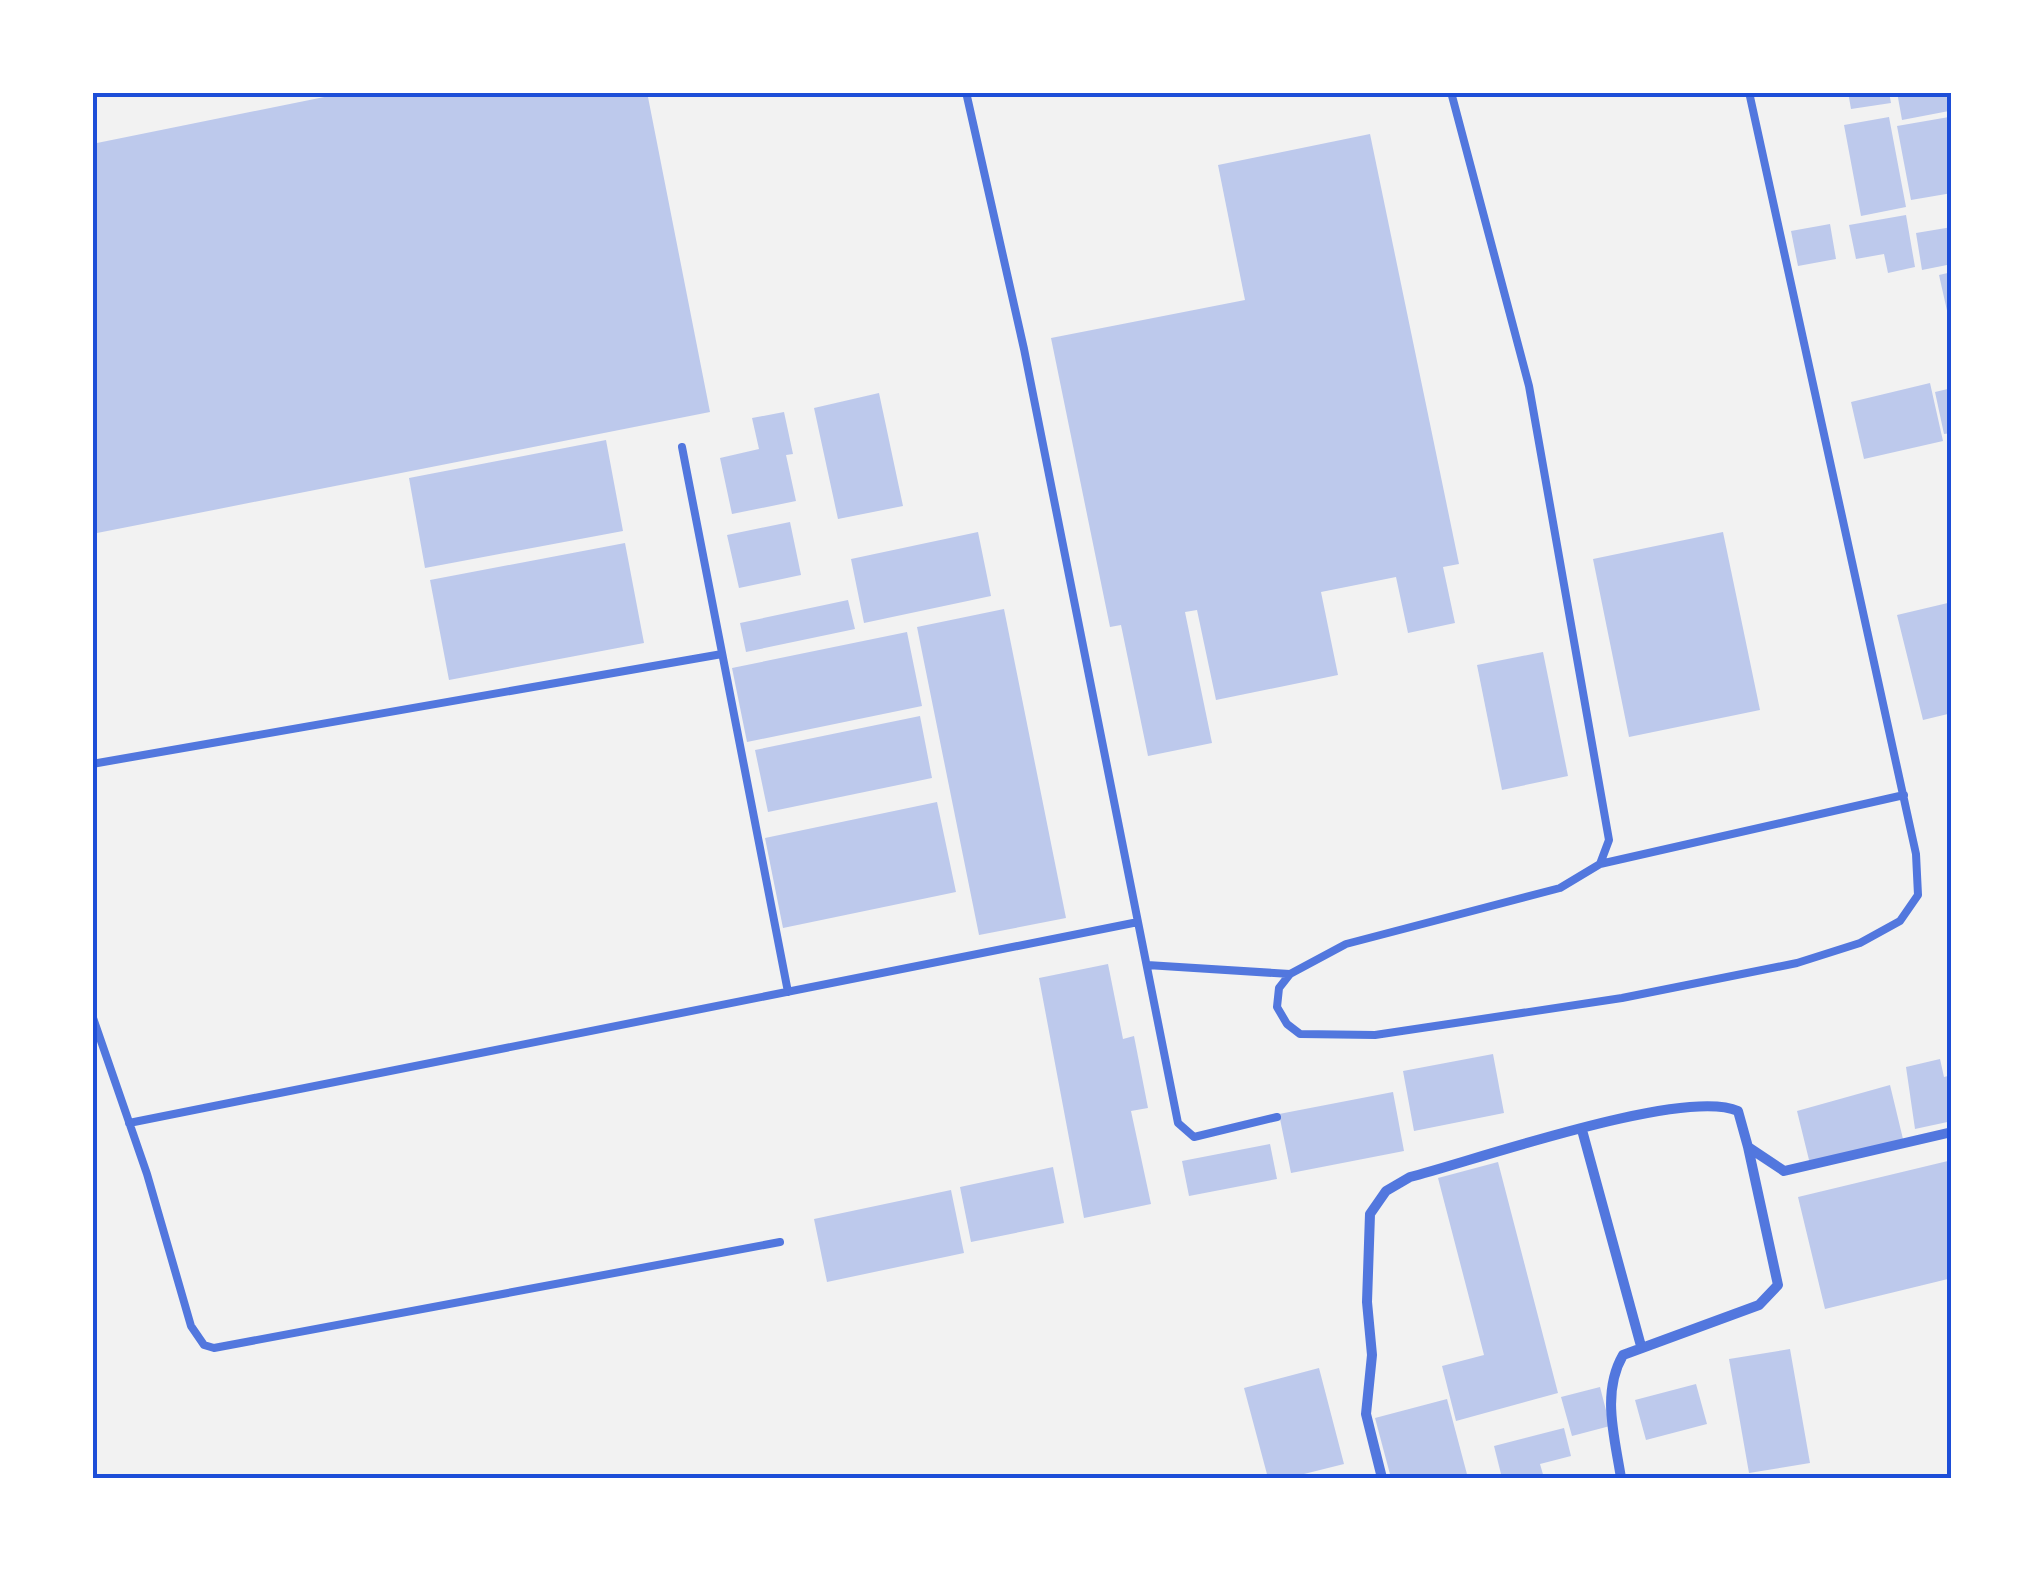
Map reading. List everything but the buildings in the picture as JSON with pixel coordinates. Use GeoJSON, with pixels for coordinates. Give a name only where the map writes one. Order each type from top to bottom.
{"type":"FeatureCollection","features":[{"type":"Feature","properties":{"kind":"street"},"geometry":{"type":"LineString","coordinates":[[1382,1478],[1366,1414],[1372,1355],[1367,1302],[1370,1214],[1386,1191],[1410,1176],[1582,1130],[1660,1111],[1726,1105],[1738,1110],[1778,1285],[1759,1305],[1623,1355],[1614,1372],[1610,1402],[1621,1478]]}},
{"type":"Feature","properties":{"kind":"street"},"geometry":{"type":"LineString","coordinates":[[1582,1130],[1640,1346]]}},
{"type":"Feature","properties":{"kind":"street"},"geometry":{"type":"LineString","coordinates":[[1748,1147],[1777,1168],[1792,1171],[1952,1132]]}},
{"type":"Feature","properties":{"kind":"lane"},"geometry":{"type":"LineString","coordinates":[[966,92],[1024,349],[1178,1123],[1194,1137],[1276,1117]]}},
{"type":"Feature","properties":{"kind":"lane"},"geometry":{"type":"LineString","coordinates":[[1451,92],[1529,386],[1609,840],[1600,864]]}},
{"type":"Feature","properties":{"kind":"lane"},"geometry":{"type":"LineString","coordinates":[[1749,92],[1904,795],[1916,854],[1918,896],[1900,920],[1860,943],[1797,964],[1504,1017],[1375,1035],[1330,1036],[1300,1034],[1287,1024],[1277,1007],[1279,988],[1290,974],[1346,944],[1560,888],[1600,864],[1904,795]]}},
{"type":"Feature","properties":{"kind":"lane"},"geometry":{"type":"LineString","coordinates":[[682,447],[788,992]]}},
{"type":"Feature","properties":{"kind":"lane"},"geometry":{"type":"LineString","coordinates":[[92,764],[722,654]]}},
{"type":"Feature","properties":{"kind":"lane"},"geometry":{"type":"LineString","coordinates":[[129,1123],[1138,922]]}},
{"type":"Feature","properties":{"kind":"lane"},"geometry":{"type":"LineString","coordinates":[[1147,965],[1290,974]]}},
{"type":"Feature","properties":{"kind":"lane"},"geometry":{"type":"LineString","coordinates":[[92,1016],[191,1326],[196,1339],[214,1348],[780,1242]]}}]}
